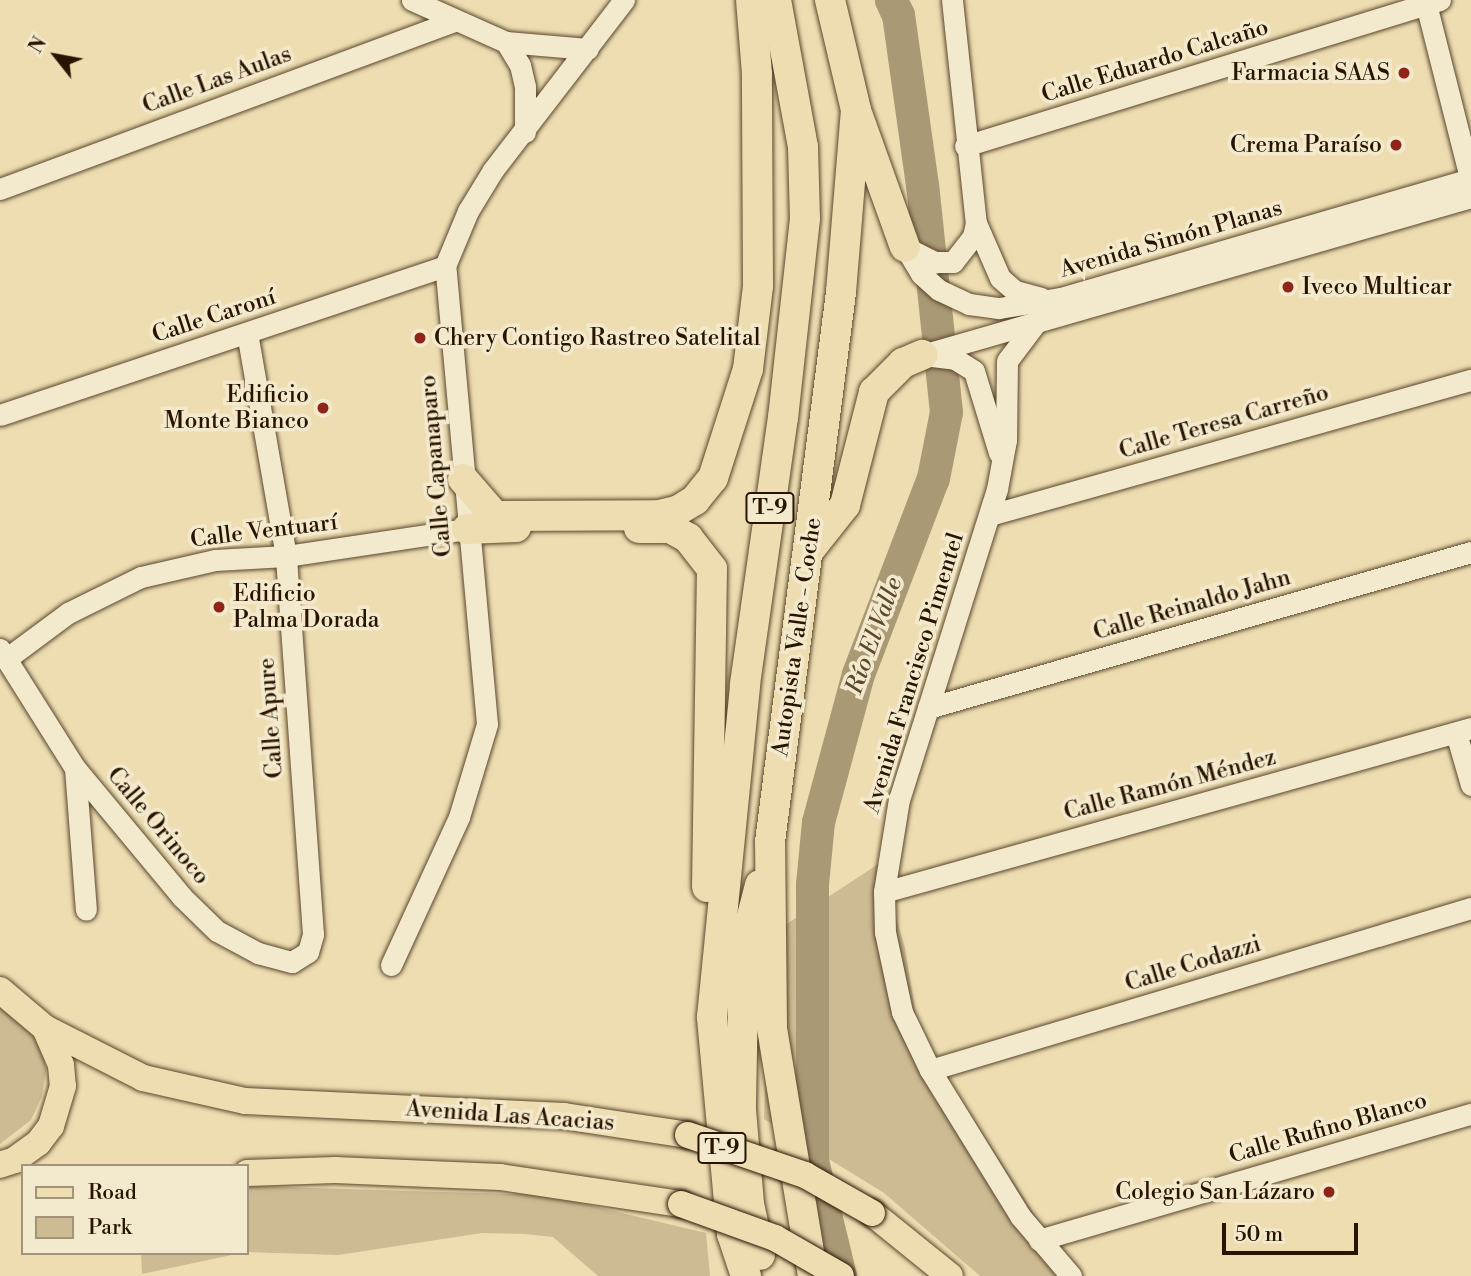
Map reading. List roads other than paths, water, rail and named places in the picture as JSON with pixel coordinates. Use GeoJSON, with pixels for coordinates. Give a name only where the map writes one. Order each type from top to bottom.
{"type":"FeatureCollection","features":[{"type":"Feature","properties":{"kind":"highway"},"geometry":{"type":"LineString","coordinates":[[463,479],[495,516],[659,515],[677,511],[695,500],[713,478],[748,369],[758,286],[758,87],[751,0]]}},
{"type":"Feature","properties":{"kind":"highway","name":"Autopista Valle - Coche"},"geometry":{"type":"LineString","coordinates":[[746,1276],[732,1234],[712,1017],[745,684],[783,418],[805,219],[803,147],[776,0]]}},
{"type":"Feature","properties":{"kind":"highway","name":"Autopista Valle - Coche"},"geometry":{"type":"LineString","coordinates":[[813,1276],[772,1027],[771,842],[811,548],[841,292],[856,110],[830,0]]}},
{"type":"Feature","properties":{"kind":"highway","name":"T-9"},"geometry":{"type":"LineString","coordinates":[[856,110],[905,247]]}},
{"type":"Feature","properties":{"kind":"highway"},"geometry":{"type":"LineString","coordinates":[[811,548],[845,505],[874,392],[903,363],[922,355]]}},
{"type":"Feature","properties":{"kind":"highway","name":"T-9"},"geometry":{"type":"LineString","coordinates":[[467,529],[670,528],[688,538],[712,569],[707,902],[712,1017]]}},
{"type":"Feature","properties":{"kind":"highway"},"geometry":{"type":"LineString","coordinates":[[764,1276],[749,1204],[741,1097],[744,947],[771,842]]}},
{"type":"Feature","properties":{"kind":"main road"},"geometry":{"type":"LineString","coordinates":[[0,974],[22,1006]]}},
{"type":"Feature","properties":{"kind":"main road"},"geometry":{"type":"LineString","coordinates":[[0,990],[45,1028],[58,1056],[63,1086],[51,1126],[14,1164]]}},
{"type":"Feature","properties":{"kind":"main road","name":"Avenida Las Acacias"},"geometry":{"type":"LineString","coordinates":[[45,1028],[143,1078],[245,1101],[564,1116],[688,1135],[805,1175],[872,1213],[950,1276]]}},
{"type":"Feature","properties":{"kind":"main road"},"geometry":{"type":"LineString","coordinates":[[248,1173],[334,1170],[500,1177],[681,1203],[775,1238],[841,1276]]}},
{"type":"Feature","properties":{"kind":"street"},"geometry":{"type":"LineString","coordinates":[[412,0],[453,21],[506,42],[588,49]]}},
{"type":"Feature","properties":{"kind":"street","name":"Calle Capanaparo"},"geometry":{"type":"LineString","coordinates":[[391,965],[459,817],[477,766],[486,724],[445,266],[468,211],[493,170],[525,132],[624,0]]}},
{"type":"Feature","properties":{"kind":"street"},"geometry":{"type":"LineString","coordinates":[[951,0],[965,146],[976,223],[1000,278],[1015,291],[1034,297],[1061,298]]}},
{"type":"Feature","properties":{"kind":"street"},"geometry":{"type":"LineString","coordinates":[[1431,2],[1471,180]]}},
{"type":"Feature","properties":{"kind":"street","name":"Calle Eduardo Calcaño"},"geometry":{"type":"LineString","coordinates":[[965,146],[1431,2]]}},
{"type":"Feature","properties":{"kind":"street","name":"Calle Las Aulas"},"geometry":{"type":"LineString","coordinates":[[0,189],[453,21]]}},
{"type":"Feature","properties":{"kind":"street"},"geometry":{"type":"LineString","coordinates":[[506,42],[520,65],[525,86],[525,132]]}},
{"type":"Feature","properties":{"kind":"street","name":"Avenida Simón Planas"},"geometry":{"type":"LineString","coordinates":[[905,247],[921,274],[939,290],[969,304],[999,309],[1061,298],[1471,180]]}},
{"type":"Feature","properties":{"kind":"street","name":"Avenida Simón Planas"},"geometry":{"type":"LineString","coordinates":[[922,355],[1471,197]]}},
{"type":"Feature","properties":{"kind":"street"},"geometry":{"type":"LineString","coordinates":[[905,247],[935,262],[953,262],[973,236],[976,223]]}},
{"type":"Feature","properties":{"kind":"street","name":"Calle Caroní"},"geometry":{"type":"LineString","coordinates":[[0,415],[445,266]]}},
{"type":"Feature","properties":{"kind":"street","name":"Avenida Francisco Pimentel"},"geometry":{"type":"LineString","coordinates":[[1035,324],[1007,361],[1006,440],[1000,455],[990,514],[899,799],[884,892],[885,932],[902,1012],[930,1070],[1039,1240],[1070,1276]]}},
{"type":"Feature","properties":{"kind":"street","name":"Calle Apure"},"geometry":{"type":"LineString","coordinates":[[247,333],[286,556],[313,934]]}},
{"type":"Feature","properties":{"kind":"street"},"geometry":{"type":"LineString","coordinates":[[922,355],[955,359],[974,370],[1000,455]]}},
{"type":"Feature","properties":{"kind":"street","name":"Calle Teresa Carreño"},"geometry":{"type":"LineString","coordinates":[[990,514],[1471,380]]}},
{"type":"Feature","properties":{"kind":"street","name":"Calle Ventuarí"},"geometry":{"type":"LineString","coordinates":[[3,654],[68,613],[141,578],[215,560],[286,556],[467,529]]}},
{"type":"Feature","properties":{"kind":"street","name":"Calle Reinaldo Jahn"},"geometry":{"type":"LineString","coordinates":[[928,708],[1471,552]]}},
{"type":"Feature","properties":{"kind":"street","name":"Calle Orinoco"},"geometry":{"type":"LineString","coordinates":[[3,654],[75,768],[182,897],[217,931],[258,953],[292,962],[308,952],[313,934]]}},
{"type":"Feature","properties":{"kind":"street"},"geometry":{"type":"LineString","coordinates":[[1463,731],[1471,785]]}},
{"type":"Feature","properties":{"kind":"street","name":"Calle Ramón Méndez"},"geometry":{"type":"LineString","coordinates":[[884,892],[1463,731]]}},
{"type":"Feature","properties":{"kind":"street"},"geometry":{"type":"LineString","coordinates":[[75,768],[86,910]]}},
{"type":"Feature","properties":{"kind":"street","name":"Calle Codazzi"},"geometry":{"type":"LineString","coordinates":[[930,1070],[1471,908]]}},
{"type":"Feature","properties":{"kind":"street","name":"Calle Rufino Blanco"},"geometry":{"type":"LineString","coordinates":[[1039,1240],[1471,1114]]}},
{"type":"Feature","properties":{"kind":"waterway","name":"Río El Valle"},"geometry":{"type":"LineString","coordinates":[[840,1276],[812,1160],[812,884],[818,822],[858,674],[933,478],[946,412],[922,185],[898,15],[891,0]]}},
{"type":"Feature","properties":{"kind":"place","name":"Farmacia SAAS"},"geometry":{"type":"Point","coordinates":[1404,73]}},
{"type":"Feature","properties":{"kind":"place","name":"Crema Paraíso"},"geometry":{"type":"Point","coordinates":[1396,145]}},
{"type":"Feature","properties":{"kind":"place","name":"Iveco Multicar"},"geometry":{"type":"Point","coordinates":[1288,287]}},
{"type":"Feature","properties":{"kind":"place","name":"Chery Contigo Rastreo Satelital"},"geometry":{"type":"Point","coordinates":[420,338]}},
{"type":"Feature","properties":{"kind":"place","name":"Edificio Monte Bianco"},"geometry":{"type":"Point","coordinates":[323,408]}},
{"type":"Feature","properties":{"kind":"place","name":"Edificio Palma Dorada"},"geometry":{"type":"Point","coordinates":[219,607]}},
{"type":"Feature","properties":{"kind":"place","name":"Colegio San Lázaro"},"geometry":{"type":"Point","coordinates":[1329,1192]}}]}
